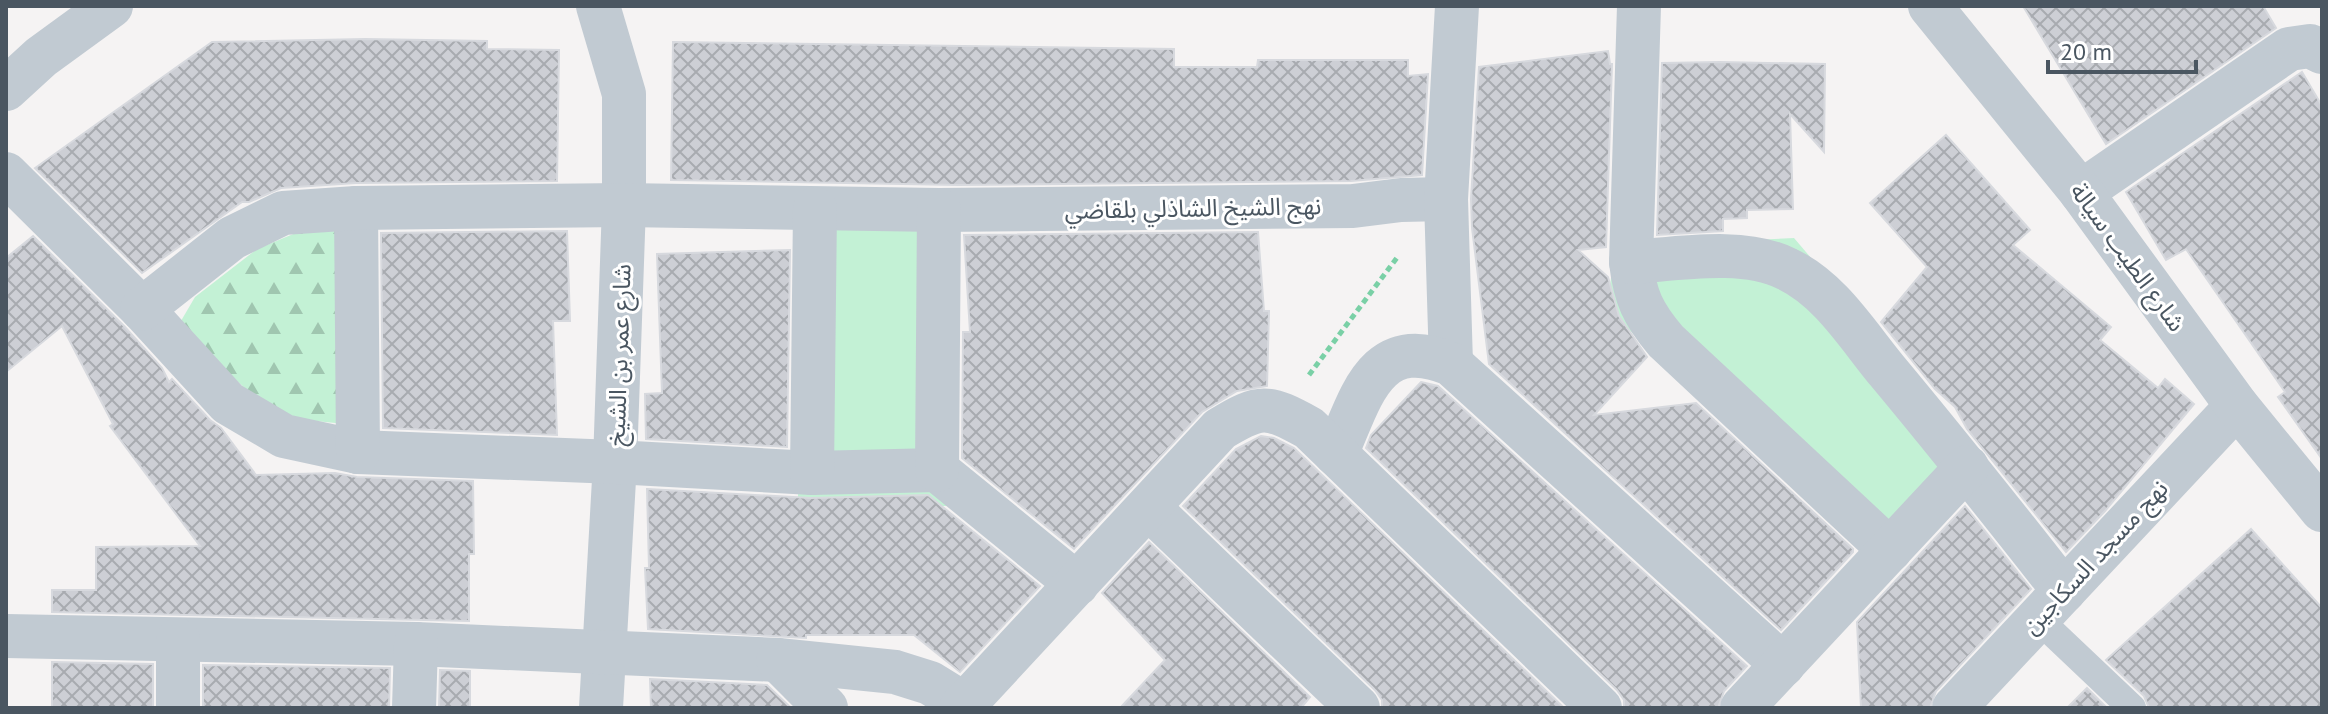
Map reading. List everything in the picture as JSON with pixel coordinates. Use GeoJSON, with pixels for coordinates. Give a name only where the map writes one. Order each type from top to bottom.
{"type":"FeatureCollection","features":[{"type":"Feature","properties":{"kind":"street"},"geometry":{"type":"LineString","coordinates":[[6,89],[41,57],[111,6]]}},
{"type":"Feature","properties":{"kind":"street","name":"شارع عمر بن الشيخ"},"geometry":{"type":"LineString","coordinates":[[598,6],[624,94],[624,205],[615,462],[601,708]]}},
{"type":"Feature","properties":{"kind":"street"},"geometry":{"type":"LineString","coordinates":[[1451,364],[1435,200],[1457,6]]}},
{"type":"Feature","properties":{"kind":"street"},"geometry":{"type":"LineString","coordinates":[[1639,6],[1631,262],[1634,290],[1642,308],[1666,341],[1890,550]]}},
{"type":"Feature","properties":{"kind":"street","name":"شارع الطيب سيالة"},"geometry":{"type":"LineString","coordinates":[[1930,6],[2081,192],[2237,406],[2322,510]]}},
{"type":"Feature","properties":{"kind":"street"},"geometry":{"type":"LineString","coordinates":[[2081,192],[2289,49],[2310,46],[2322,52]]}},
{"type":"Feature","properties":{"kind":"street"},"geometry":{"type":"LineString","coordinates":[[6,174],[142,309],[228,403],[284,436],[358,452],[812,473],[937,470],[1077,584]]}},
{"type":"Feature","properties":{"kind":"street","name":"نهج الشيخ الشاذلي بلقاضي"},"geometry":{"type":"LineString","coordinates":[[142,309],[232,238],[283,213],[356,208],[624,205],[939,210],[1353,206],[1435,200]]}},
{"type":"Feature","properties":{"kind":"street"},"geometry":{"type":"LineString","coordinates":[[356,208],[358,452]]}},
{"type":"Feature","properties":{"kind":"street"},"geometry":{"type":"LineString","coordinates":[[812,473],[815,209]]}},
{"type":"Feature","properties":{"kind":"street"},"geometry":{"type":"LineString","coordinates":[[937,470],[939,210]]}},
{"type":"Feature","properties":{"kind":"street"},"geometry":{"type":"LineString","coordinates":[[1631,262],[1702,257],[1745,258],[1785,267],[1818,288],[1967,467],[2051,605]]}},
{"type":"Feature","properties":{"kind":"street"},"geometry":{"type":"LineString","coordinates":[[1336,454],[1372,375],[1387,363],[1406,355],[1439,359],[1451,364],[1783,665]]}},
{"type":"Feature","properties":{"kind":"street","name":"نهج مسجد السكاجين"},"geometry":{"type":"LineString","coordinates":[[1954,708],[2237,406]]}},
{"type":"Feature","properties":{"kind":"street"},"geometry":{"type":"LineString","coordinates":[[6,636],[416,644],[778,660],[895,672],[930,683],[962,706],[1220,429],[1248,412],[1265,410],[1281,413],[1309,428],[1600,708]]}},
{"type":"Feature","properties":{"kind":"street"},"geometry":{"type":"LineString","coordinates":[[1742,708],[1967,467]]}},
{"type":"Feature","properties":{"kind":"street"},"geometry":{"type":"LineString","coordinates":[[1149,508],[1358,708]]}},
{"type":"Feature","properties":{"kind":"street"},"geometry":{"type":"LineString","coordinates":[[178,640],[178,708]]}},
{"type":"Feature","properties":{"kind":"street"},"geometry":{"type":"LineString","coordinates":[[414,708],[416,644]]}},
{"type":"Feature","properties":{"kind":"street"},"geometry":{"type":"LineString","coordinates":[[778,660],[826,708]]}},
{"type":"Feature","properties":{"kind":"lane"},"geometry":{"type":"LineString","coordinates":[[2051,605],[2132,708]]}},
{"type":"Feature","properties":{"kind":"path"},"geometry":{"type":"LineString","coordinates":[[1281,413],[1407,244],[1435,200]]}},
{"type":"Feature","properties":{"kind":"green space"},"geometry":{"type":"Polygon","coordinates":[[[798,196],[949,197],[949,506],[798,506],[798,196]]]}},
{"type":"Feature","properties":{"kind":"green space"},"geometry":{"type":"Polygon","coordinates":[[[347,224],[355,425],[276,417],[178,326],[195,297],[257,249],[303,230],[347,224]]]}},
{"type":"Feature","properties":{"kind":"green space"},"geometry":{"type":"Polygon","coordinates":[[[1794,238],[1986,463],[1893,569],[1607,310],[1615,246],[1794,238]]]}},
{"type":"Feature","properties":{"kind":"building"},"geometry":{"type":"Polygon","coordinates":[[[2023,6],[2263,6],[2276,28],[2106,144],[2023,6]]]}},
{"type":"Feature","properties":{"kind":"building"},"geometry":{"type":"Polygon","coordinates":[[[365,39],[487,41],[487,49],[559,50],[557,181],[356,183],[281,188],[242,202],[142,273],[35,168],[212,42],[365,39]]]}},
{"type":"Feature","properties":{"kind":"building"},"geometry":{"type":"Polygon","coordinates":[[[673,42],[1174,49],[1174,67],[1257,67],[1258,60],[1408,60],[1408,76],[1428,74],[1422,175],[1351,181],[958,185],[671,180],[673,42]]]}},
{"type":"Feature","properties":{"kind":"building"},"geometry":{"type":"Polygon","coordinates":[[[1608,51],[1612,64],[1606,247],[1578,250],[1608,277],[1619,316],[1647,357],[1594,415],[1696,403],[1853,549],[1781,630],[1489,364],[1471,199],[1479,67],[1608,51]]]}},
{"type":"Feature","properties":{"kind":"building"},"geometry":{"type":"Polygon","coordinates":[[[1662,63],[1825,64],[1824,152],[1790,114],[1793,209],[1747,210],[1747,218],[1723,219],[1723,231],[1657,235],[1662,63]]]}},
{"type":"Feature","properties":{"kind":"building"},"geometry":{"type":"Polygon","coordinates":[[[2302,72],[2322,106],[2322,459],[2278,397],[2285,392],[2186,249],[2166,260],[2126,192],[2302,72]]]}},
{"type":"Feature","properties":{"kind":"building"},"geometry":{"type":"Polygon","coordinates":[[[1946,135],[2030,230],[2013,245],[2111,327],[2100,340],[2158,388],[2165,379],[2194,404],[2105,511],[2066,552],[1967,429],[1955,407],[1935,389],[1881,322],[1927,267],[1870,203],[1946,135]]]}},
{"type":"Feature","properties":{"kind":"building"},"geometry":{"type":"Polygon","coordinates":[[[567,231],[570,321],[553,321],[557,435],[383,428],[381,233],[567,231]]]}},
{"type":"Feature","properties":{"kind":"building"},"geometry":{"type":"Polygon","coordinates":[[[1258,232],[1264,311],[1269,311],[1267,386],[1237,391],[1202,412],[1074,549],[962,458],[963,332],[970,332],[964,235],[1258,232]]]}},
{"type":"Feature","properties":{"kind":"building"},"geometry":{"type":"Polygon","coordinates":[[[33,236],[124,326],[162,368],[169,382],[172,379],[221,428],[256,475],[335,473],[357,477],[473,481],[474,554],[469,554],[469,621],[52,612],[52,590],[96,590],[96,547],[200,546],[110,426],[113,424],[62,326],[6,372],[6,258],[33,236]]]}},
{"type":"Feature","properties":{"kind":"building"},"geometry":{"type":"Polygon","coordinates":[[[790,250],[787,447],[646,439],[645,394],[662,393],[657,254],[790,250]]]}},
{"type":"Feature","properties":{"kind":"building"},"geometry":{"type":"Polygon","coordinates":[[[1421,382],[1438,386],[1747,666],[1724,691],[1718,708],[1624,708],[1624,700],[1617,690],[1366,448],[1371,435],[1421,382]]]}},
{"type":"Feature","properties":{"kind":"building"},"geometry":{"type":"Polygon","coordinates":[[[1261,436],[1274,438],[1294,448],[1564,708],[1382,708],[1382,700],[1375,690],[1183,506],[1236,449],[1261,436]]]}},
{"type":"Feature","properties":{"kind":"building"},"geometry":{"type":"Polygon","coordinates":[[[647,489],[811,498],[928,495],[1040,586],[960,672],[914,635],[806,635],[806,638],[648,629],[645,568],[649,568],[647,489]]]}},
{"type":"Feature","properties":{"kind":"building"},"geometry":{"type":"Polygon","coordinates":[[[1965,506],[2031,589],[1936,691],[1930,708],[1861,708],[1857,622],[1965,506]]]}},
{"type":"Feature","properties":{"kind":"building"},"geometry":{"type":"Polygon","coordinates":[[[2251,529],[2322,608],[2322,708],[2149,708],[2144,696],[2106,660],[2251,529]]]}},
{"type":"Feature","properties":{"kind":"building"},"geometry":{"type":"Polygon","coordinates":[[[1149,542],[1310,697],[1301,708],[1120,708],[1165,660],[1102,593],[1149,542]]]}},
{"type":"Feature","properties":{"kind":"building"},"geometry":{"type":"Polygon","coordinates":[[[52,662],[153,664],[153,708],[52,708],[52,662]]]}},
{"type":"Feature","properties":{"kind":"building"},"geometry":{"type":"Polygon","coordinates":[[[203,665],[390,668],[389,708],[203,708],[203,665]]]}},
{"type":"Feature","properties":{"kind":"building"},"geometry":{"type":"Polygon","coordinates":[[[440,670],[470,671],[470,708],[439,708],[440,670]]]}},
{"type":"Feature","properties":{"kind":"building"},"geometry":{"type":"Polygon","coordinates":[[[650,679],[767,685],[791,708],[651,708],[650,679]]]}},
{"type":"Feature","properties":{"kind":"building"},"geometry":{"type":"Polygon","coordinates":[[[2087,688],[2107,708],[2067,708],[2087,688]]]}}]}
